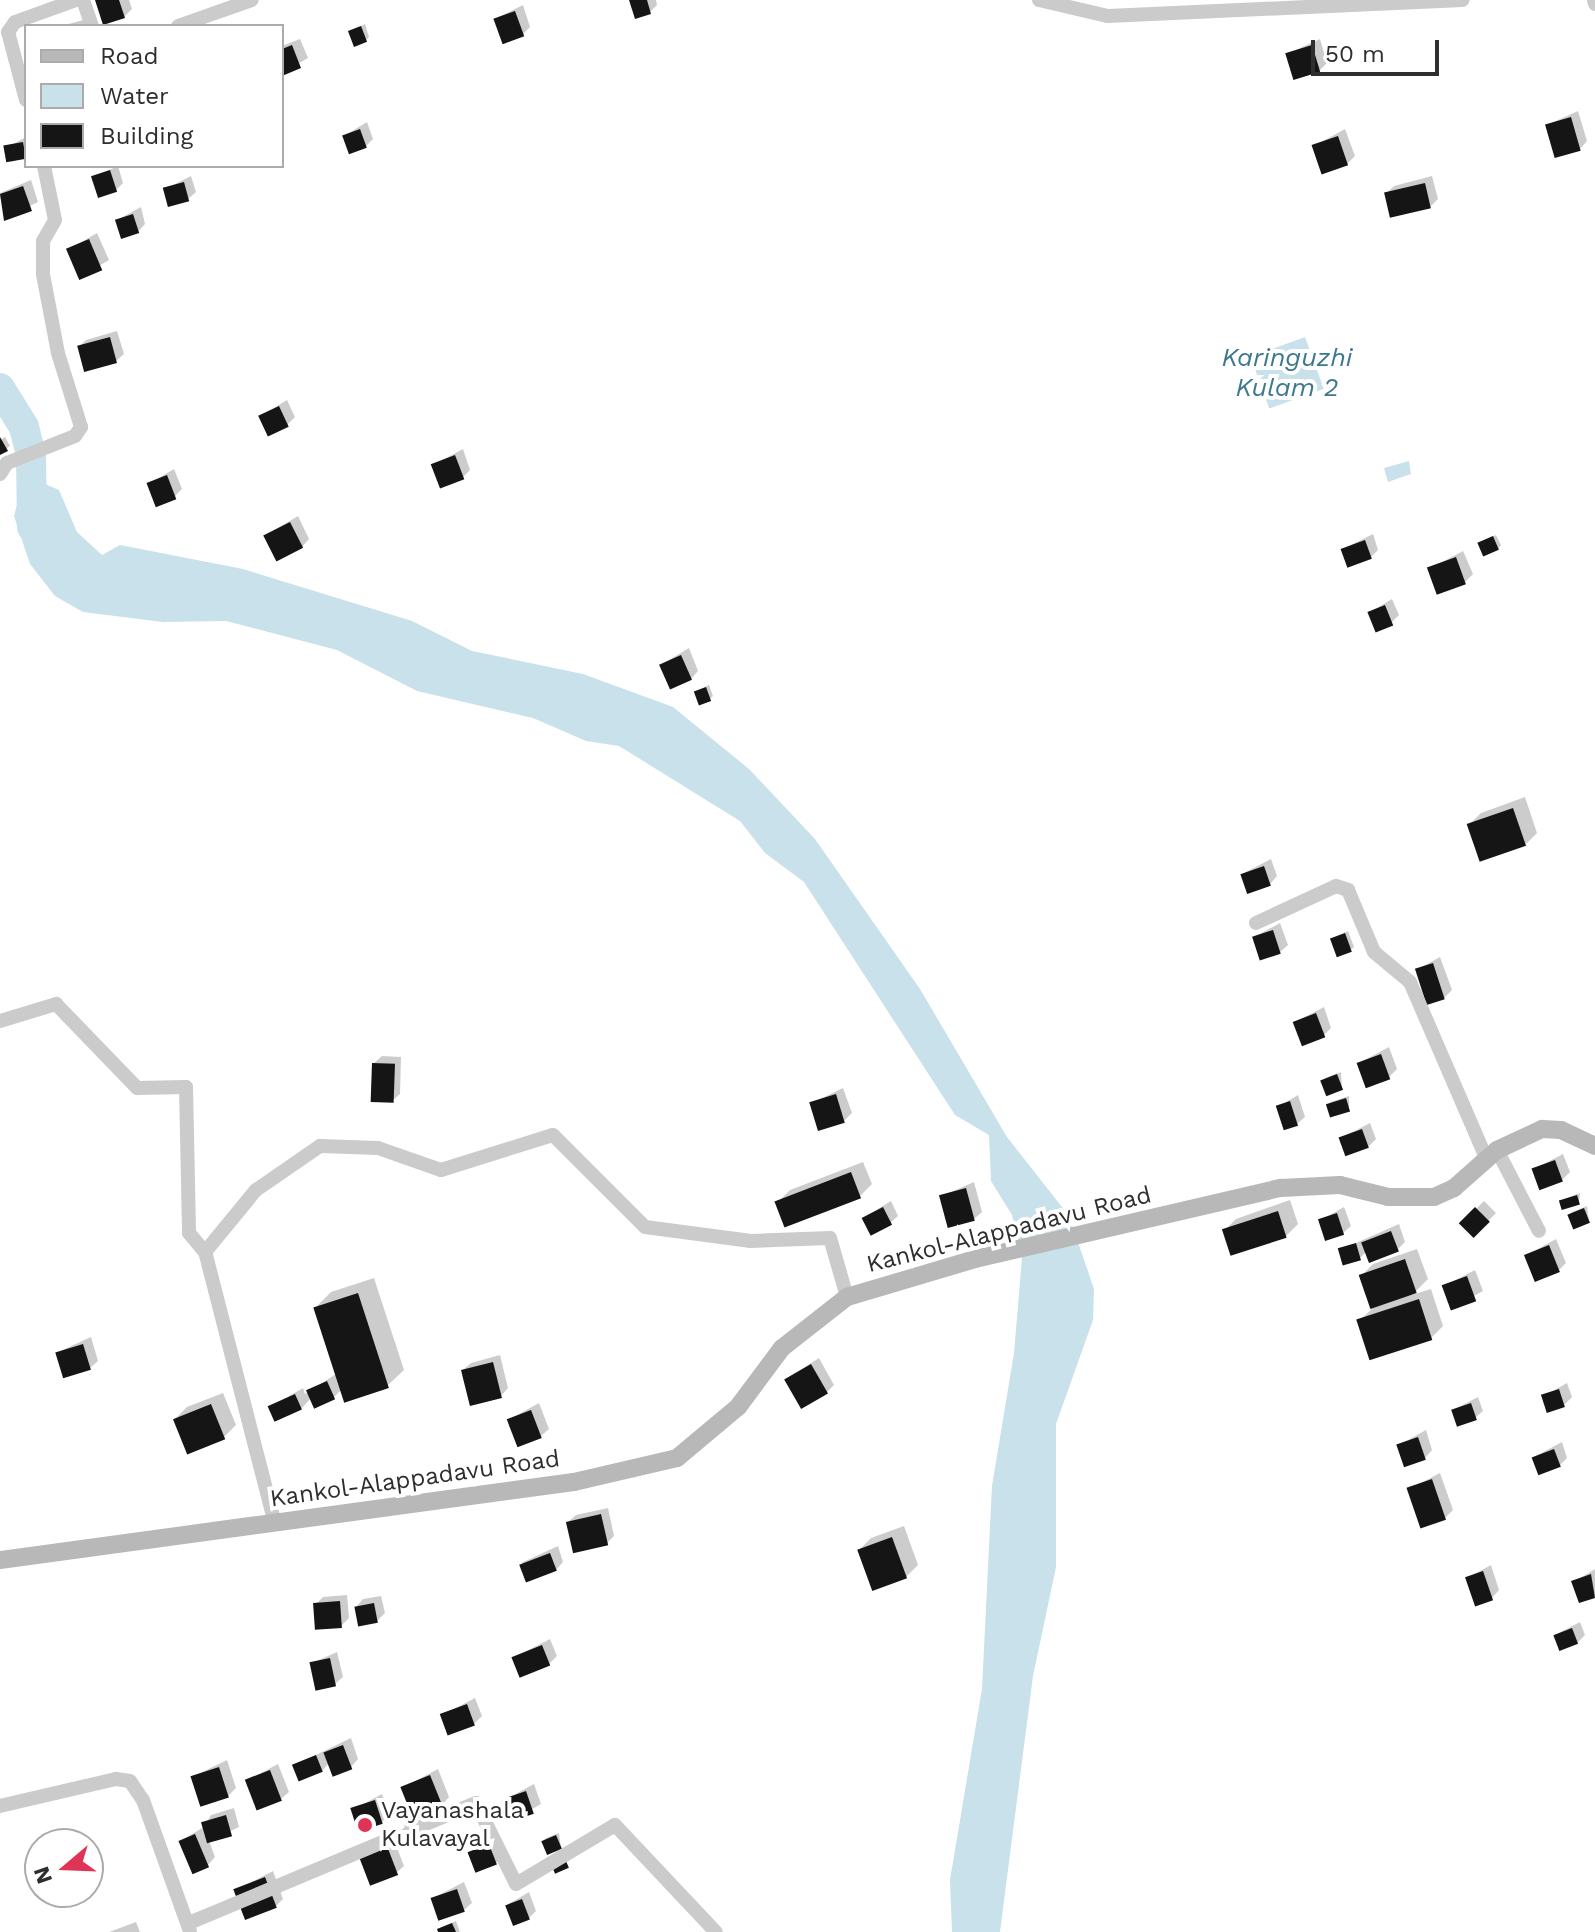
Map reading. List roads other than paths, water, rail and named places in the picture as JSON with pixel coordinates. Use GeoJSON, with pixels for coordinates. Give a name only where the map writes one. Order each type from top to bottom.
{"type":"FeatureCollection","features":[{"type":"Feature","properties":{"kind":"main road","name":"Kankol-Alappadavu Road"},"geometry":{"type":"LineString","coordinates":[[0,1560],[574,1482],[677,1458],[738,1407],[782,1348],[847,1297],[975,1259],[1315,1184],[1388,1197],[1434,1197],[1454,1188],[1492,1154],[1542,1129],[1561,1130],[1595,1146]]}},
{"type":"Feature","properties":{"kind":"street"},"geometry":{"type":"LineString","coordinates":[[24,92],[8,32],[15,22],[76,0]]}},
{"type":"Feature","properties":{"kind":"street"},"geometry":{"type":"LineString","coordinates":[[83,0],[91,24]]}},
{"type":"Feature","properties":{"kind":"street"},"geometry":{"type":"LineString","coordinates":[[184,24],[252,0]]}},
{"type":"Feature","properties":{"kind":"street"},"geometry":{"type":"LineString","coordinates":[[1039,0],[1108,16],[1463,0]]}},
{"type":"Feature","properties":{"kind":"street"},"geometry":{"type":"LineString","coordinates":[[0,474],[7,463],[75,436],[81,427],[58,353],[43,274],[43,241],[55,220],[44,168]]}},
{"type":"Feature","properties":{"kind":"street"},"geometry":{"type":"LineString","coordinates":[[1256,923],[1336,886],[1348,890],[1374,952],[1410,982],[1492,1154],[1539,1231]]}},
{"type":"Feature","properties":{"kind":"street"},"geometry":{"type":"LineString","coordinates":[[0,1021],[56,1004],[137,1088],[186,1087],[189,1233],[205,1252],[275,1524]]}},
{"type":"Feature","properties":{"kind":"street"},"geometry":{"type":"LineString","coordinates":[[205,1252],[256,1190],[320,1146],[378,1148],[441,1170],[553,1135],[645,1227],[751,1241],[830,1238],[847,1297]]}},
{"type":"Feature","properties":{"kind":"street"},"geometry":{"type":"LineString","coordinates":[[0,1806],[116,1779],[130,1781],[143,1800],[161,1860],[189,1927],[476,1803],[516,1884],[615,1825],[716,1932]]}},
{"type":"Feature","properties":{"kind":"water","name":"Karinguzhi Kulam 2"},"geometry":{"type":"Polygon","coordinates":[[[1305,337],[1324,389],[1269,409],[1250,357],[1305,337]]]}},
{"type":"Feature","properties":{"kind":"water"},"geometry":{"type":"Polygon","coordinates":[[[1409,461],[1411,474],[1388,482],[1384,468],[1409,461]]]}},
{"type":"Feature","properties":{"kind":"water"},"geometry":{"type":"Polygon","coordinates":[[[45,484],[59,490],[77,532],[102,555],[120,545],[243,569],[412,621],[472,651],[583,674],[673,707],[749,769],[815,839],[920,989],[1007,1137],[1069,1216],[1094,1289],[1093,1320],[1056,1424],[1056,1567],[1033,1676],[1000,1932],[952,1932],[950,1880],[982,1689],[992,1486],[1014,1353],[1022,1258],[1012,1215],[991,1181],[989,1135],[955,1115],[804,882],[765,853],[740,821],[619,746],[586,741],[533,718],[417,691],[337,650],[226,621],[163,622],[83,612],[55,596],[30,564],[14,516],[22,486],[45,484]]]}},
{"type":"Feature","properties":{"kind":"waterway"},"geometry":{"type":"LineString","coordinates":[[0,388],[24,427],[31,455],[32,527]]}},
{"type":"Feature","properties":{"kind":"place","name":"Vayanashala Kulavayal"},"geometry":{"type":"Point","coordinates":[365,1825]}}]}
